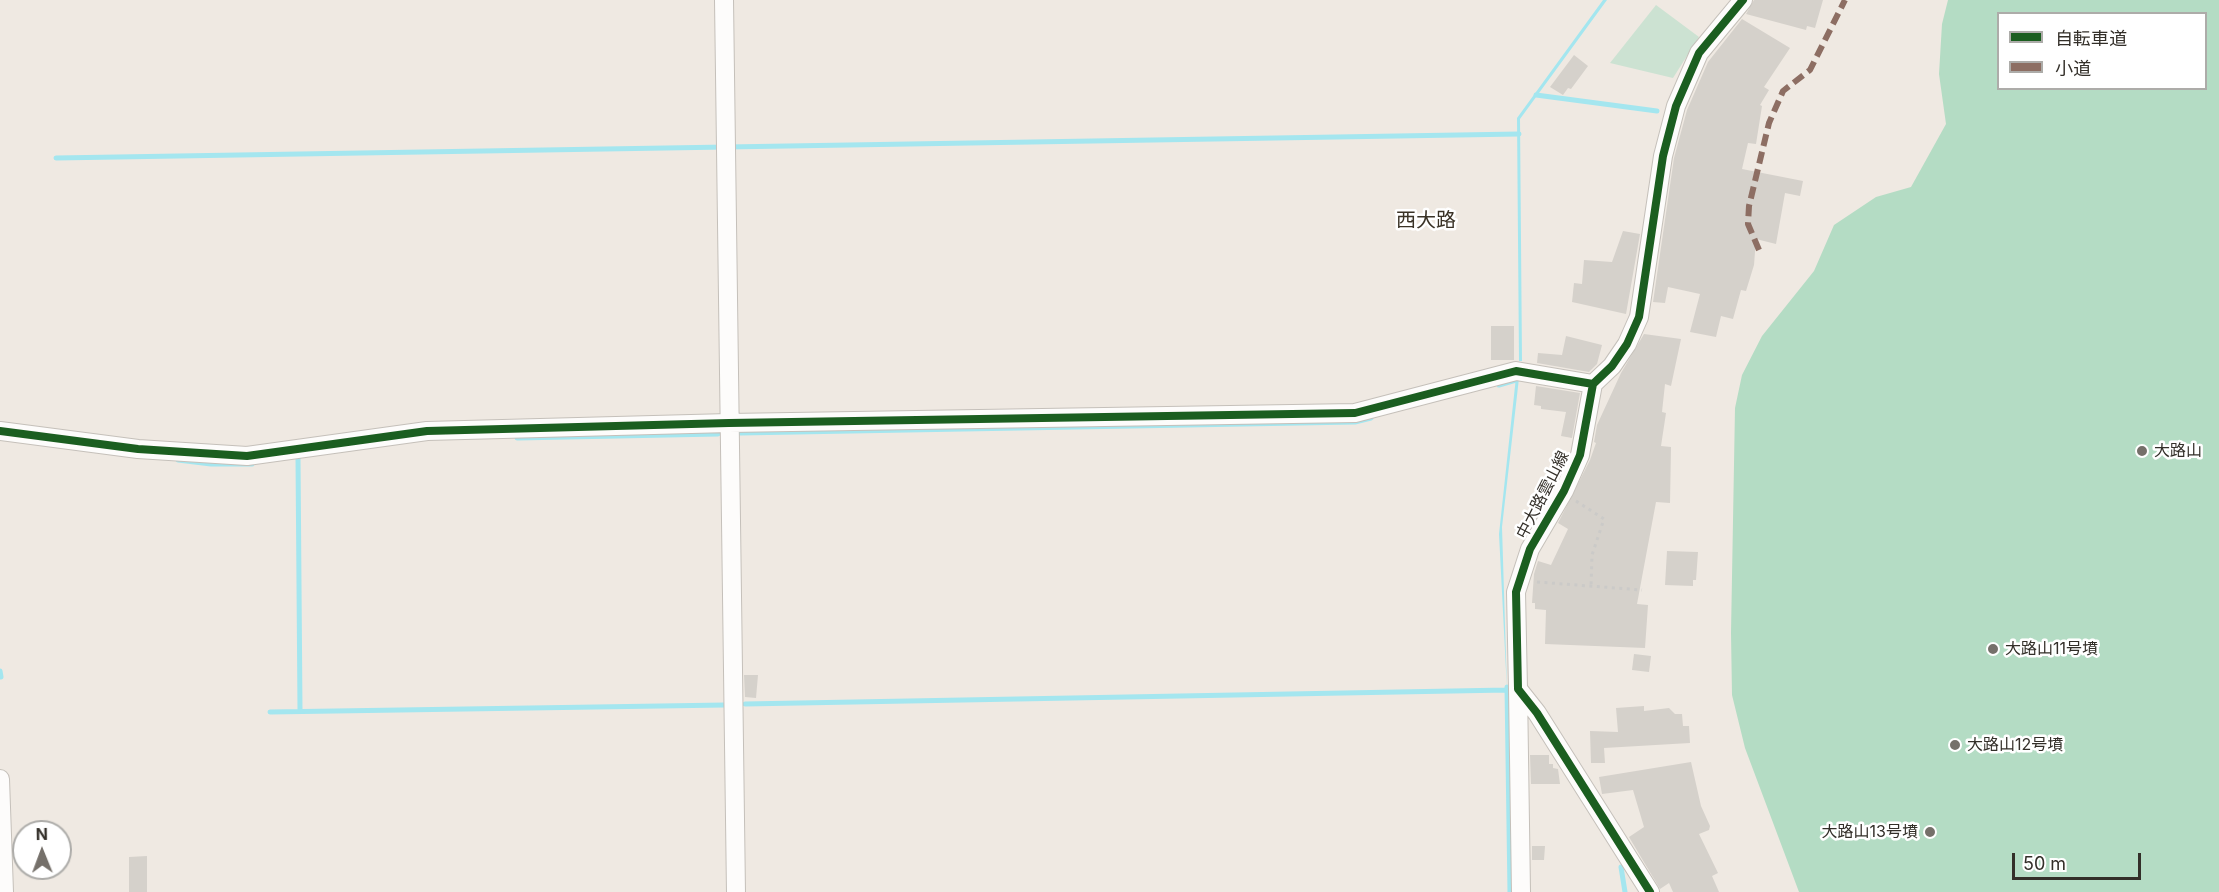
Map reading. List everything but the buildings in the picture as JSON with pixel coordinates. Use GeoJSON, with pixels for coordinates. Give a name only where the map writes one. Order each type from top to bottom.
{"type":"FeatureCollection","features":[{"type":"Feature","properties":{"kind":"street"},"geometry":{"type":"LineString","coordinates":[[724,0],[736,892]]}},
{"type":"Feature","properties":{"kind":"street"},"geometry":{"type":"LineString","coordinates":[[0,430],[138,449],[247,456],[427,431],[729,423],[1355,413],[1516,371],[1593,384],[1612,366],[1627,344],[1639,317],[1663,156],[1676,106],[1699,53],[1743,0]]}},
{"type":"Feature","properties":{"kind":"street","name":"中大路雲山線"},"geometry":{"type":"LineString","coordinates":[[1521,892],[1516,592],[1530,549],[1564,491],[1580,455],[1593,384]]}},
{"type":"Feature","properties":{"kind":"street"},"geometry":{"type":"LineString","coordinates":[[1518,690],[1537,713],[1650,892]]}},
{"type":"Feature","properties":{"kind":"street"},"geometry":{"type":"LineString","coordinates":[[0,779],[4,892]]}},
{"type":"Feature","properties":{"kind":"path"},"geometry":{"type":"LineString","coordinates":[[1564,491],[1586,510],[1604,519],[1592,555],[1591,586]]}},
{"type":"Feature","properties":{"kind":"path"},"geometry":{"type":"LineString","coordinates":[[1521,581],[1642,591]]}},
{"type":"Feature","properties":{"kind":"green space"},"geometry":{"type":"Polygon","coordinates":[[[1948,0],[2219,0],[2219,892],[1799,892],[1745,748],[1732,695],[1731,633],[1735,408],[1742,375],[1762,336],[1814,271],[1834,225],[1876,197],[1911,187],[1946,124],[1939,74],[1942,24],[1948,0]]]}},
{"type":"Feature","properties":{"kind":"green space"},"geometry":{"type":"Polygon","coordinates":[[[1656,5],[1699,37],[1673,78],[1610,63],[1656,5]]]}},
{"type":"Feature","properties":{"kind":"water"},"geometry":{"type":"Polygon","coordinates":[[[1603,0],[1607,0],[1520,119],[1522,361],[1519,361],[1517,118],[1603,0]]]}},
{"type":"Feature","properties":{"kind":"water"},"geometry":{"type":"Polygon","coordinates":[[[1516,377],[1519,378],[1502,527],[1507,690],[1499,534],[1516,377]]]}},
{"type":"Feature","properties":{"kind":"waterway"},"geometry":{"type":"LineString","coordinates":[[1536,95],[1657,111]]}},
{"type":"Feature","properties":{"kind":"waterway"},"geometry":{"type":"LineString","coordinates":[[56,158],[1519,134]]}},
{"type":"Feature","properties":{"kind":"waterway"},"geometry":{"type":"LineString","coordinates":[[1499,385],[1516,380]]}},
{"type":"Feature","properties":{"kind":"waterway"},"geometry":{"type":"LineString","coordinates":[[740,433],[1355,422],[1371,418]]}},
{"type":"Feature","properties":{"kind":"waterway"},"geometry":{"type":"LineString","coordinates":[[517,438],[718,434]]}},
{"type":"Feature","properties":{"kind":"waterway"},"geometry":{"type":"LineString","coordinates":[[298,457],[300,711]]}},
{"type":"Feature","properties":{"kind":"waterway"},"geometry":{"type":"LineString","coordinates":[[178,460],[211,464],[252,464]]}},
{"type":"Feature","properties":{"kind":"waterway"},"geometry":{"type":"LineString","coordinates":[[0,671],[1,677]]}},
{"type":"Feature","properties":{"kind":"waterway"},"geometry":{"type":"LineString","coordinates":[[1507,687],[1510,892]]}},
{"type":"Feature","properties":{"kind":"waterway"},"geometry":{"type":"LineString","coordinates":[[745,704],[1507,690]]}},
{"type":"Feature","properties":{"kind":"waterway"},"geometry":{"type":"LineString","coordinates":[[270,712],[725,705]]}},
{"type":"Feature","properties":{"kind":"waterway"},"geometry":{"type":"LineString","coordinates":[[1621,867],[1625,892]]}},
{"type":"Feature","properties":{"kind":"marked path"},"geometry":{"type":"LineString","coordinates":[[1759,250],[1748,224],[1749,206],[1769,123],[1783,91],[1810,70],[1845,0]]}},
{"type":"Feature","properties":{"kind":"cycle path"},"geometry":{"type":"LineString","coordinates":[[1650,892],[1537,713],[1518,689],[1516,592],[1530,549],[1564,491],[1580,455],[1593,384],[1612,366],[1627,344],[1639,317],[1663,156],[1676,106],[1699,53],[1743,0]]}},
{"type":"Feature","properties":{"kind":"cycle path"},"geometry":{"type":"LineString","coordinates":[[0,431],[138,449],[247,456],[427,431],[729,423],[1355,413],[1516,371],[1593,384]]}},
{"type":"Feature","properties":{"kind":"place","name":"大路山"},"geometry":{"type":"Point","coordinates":[2142,451]}},
{"type":"Feature","properties":{"kind":"place","name":"大路山11号墳"},"geometry":{"type":"Point","coordinates":[1993,649]}},
{"type":"Feature","properties":{"kind":"place","name":"大路山12号墳"},"geometry":{"type":"Point","coordinates":[1955,745]}},
{"type":"Feature","properties":{"kind":"place","name":"大路山13号墳"},"geometry":{"type":"Point","coordinates":[1930,832]}},
{"type":"Feature","properties":{"kind":"district","name":"西大路"},"geometry":{"type":"Point","coordinates":[1426,221]}}]}
